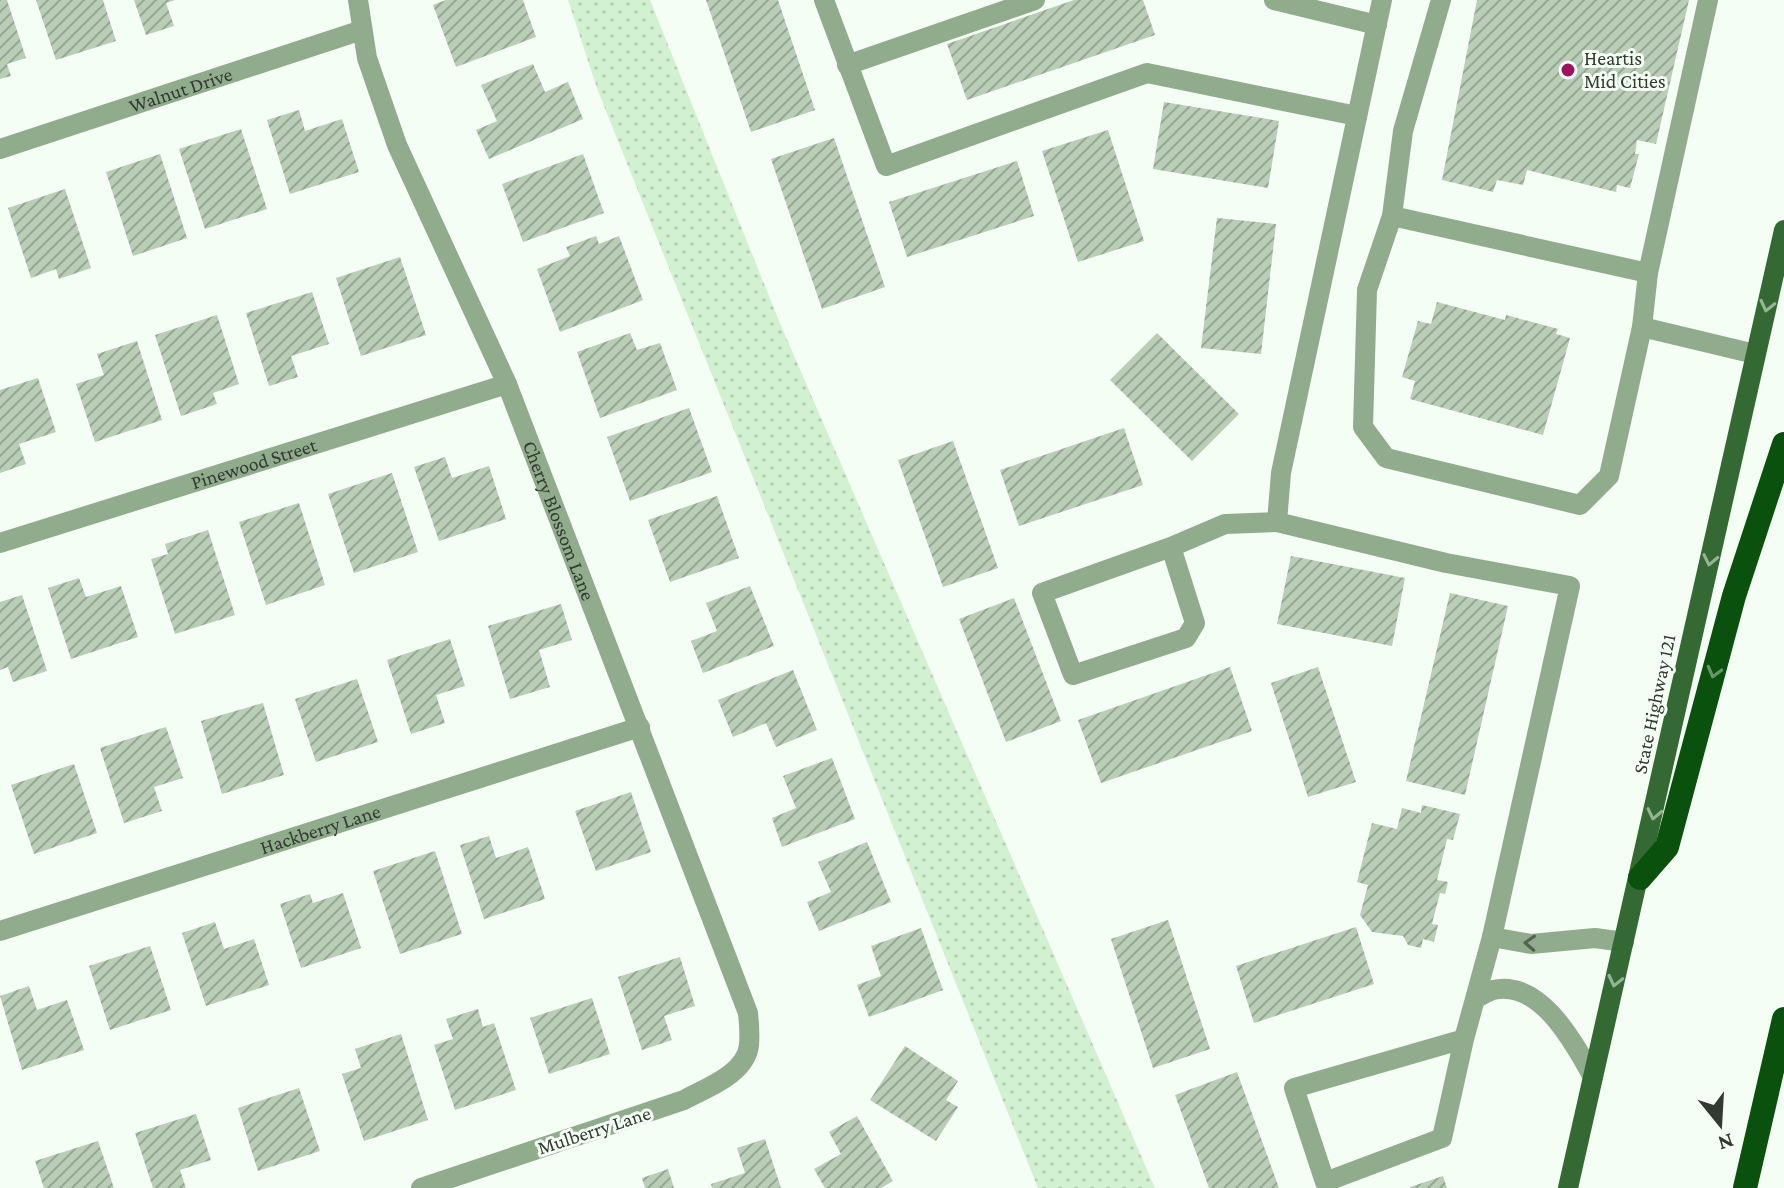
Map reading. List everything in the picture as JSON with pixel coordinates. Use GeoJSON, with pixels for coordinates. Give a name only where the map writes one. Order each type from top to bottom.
{"type":"FeatureCollection","features":[{"type":"Feature","properties":{"kind":"highway"},"geometry":{"type":"LineString","coordinates":[[1640,878],[1667,847],[1734,596],[1784,444]]}},
{"type":"Feature","properties":{"kind":"highway"},"geometry":{"type":"LineString","coordinates":[[1745,1188],[1784,1019]]}},
{"type":"Feature","properties":{"kind":"main road","name":"State Highway 121"},"geometry":{"type":"LineString","coordinates":[[1568,1188],[1784,230]]}},
{"type":"Feature","properties":{"kind":"street","name":"Cherry Blossom Lane"},"geometry":{"type":"LineString","coordinates":[[358,0],[367,58],[397,145],[507,384],[748,1013],[749,1047]]}},
{"type":"Feature","properties":{"kind":"street"},"geometry":{"type":"LineString","coordinates":[[824,0],[886,166],[1147,73],[1357,116]]}},
{"type":"Feature","properties":{"kind":"street"},"geometry":{"type":"LineString","coordinates":[[847,65],[1035,0]]}},
{"type":"Feature","properties":{"kind":"street"},"geometry":{"type":"LineString","coordinates":[[1274,0],[1377,25]]}},
{"type":"Feature","properties":{"kind":"street"},"geometry":{"type":"LineString","coordinates":[[1277,522],[1281,473],[1382,0]]}},
{"type":"Feature","properties":{"kind":"street"},"geometry":{"type":"LineString","coordinates":[[1441,0],[1403,131],[1392,216],[1367,290],[1363,427],[1386,458],[1580,505],[1609,476],[1642,327],[1648,273],[1708,0]]}},
{"type":"Feature","properties":{"kind":"street","name":"Walnut Drive"},"geometry":{"type":"LineString","coordinates":[[0,149],[362,30]]}},
{"type":"Feature","properties":{"kind":"street"},"geometry":{"type":"LineString","coordinates":[[1392,216],[1648,273]]}},
{"type":"Feature","properties":{"kind":"street"},"geometry":{"type":"LineString","coordinates":[[1642,327],[1755,354]]}},
{"type":"Feature","properties":{"kind":"street","name":"Pinewood Street"},"geometry":{"type":"LineString","coordinates":[[0,543],[507,384]]}},
{"type":"Feature","properties":{"kind":"street"},"geometry":{"type":"LineString","coordinates":[[1171,547],[1195,623],[1186,638],[1073,675],[1042,593],[1171,547],[1225,524],[1277,522],[1446,563],[1570,586],[1492,937],[1464,1039],[1442,1138],[1325,1182],[1294,1088],[1464,1039]]}},
{"type":"Feature","properties":{"kind":"street","name":"Hackberry Lane"},"geometry":{"type":"LineString","coordinates":[[0,931],[640,727]]}},
{"type":"Feature","properties":{"kind":"street"},"geometry":{"type":"LineString","coordinates":[[1492,937],[1531,944],[1595,938],[1624,942]]}},
{"type":"Feature","properties":{"kind":"street"},"geometry":{"type":"LineString","coordinates":[[1476,998],[1493,990],[1508,990],[1538,1001],[1565,1028],[1593,1077]]}},
{"type":"Feature","properties":{"kind":"street","name":"Mulberry Lane"},"geometry":{"type":"LineString","coordinates":[[421,1188],[684,1100],[721,1081],[744,1060],[749,1047]]}},
{"type":"Feature","properties":{"kind":"green space"},"geometry":{"type":"Polygon","coordinates":[[[568,0],[650,0],[779,321],[1155,1188],[1038,1188],[598,91],[568,0]]]}},
{"type":"Feature","properties":{"kind":"building"},"geometry":{"type":"Polygon","coordinates":[[[0,0],[7,0],[26,58],[7,64],[11,76],[0,79],[0,0]]]}},
{"type":"Feature","properties":{"kind":"building"},"geometry":{"type":"Polygon","coordinates":[[[36,0],[103,0],[116,41],[56,60],[36,0]]]}},
{"type":"Feature","properties":{"kind":"building"},"geometry":{"type":"Polygon","coordinates":[[[134,0],[175,0],[166,3],[174,26],[146,35],[134,0]]]}},
{"type":"Feature","properties":{"kind":"building"},"geometry":{"type":"Polygon","coordinates":[[[446,0],[523,0],[536,37],[456,67],[433,5],[446,0]]]}},
{"type":"Feature","properties":{"kind":"building"},"geometry":{"type":"Polygon","coordinates":[[[706,0],[778,0],[815,110],[751,132],[706,0]]]}},
{"type":"Feature","properties":{"kind":"building"},"geometry":{"type":"Polygon","coordinates":[[[1074,0],[1143,0],[1155,35],[967,100],[947,44],[1074,0]]]}},
{"type":"Feature","properties":{"kind":"building","name":"Heartis Mid Cities"},"geometry":{"type":"Polygon","coordinates":[[[1477,0],[1689,0],[1656,144],[1637,140],[1635,154],[1639,154],[1630,188],[1617,185],[1616,192],[1527,170],[1523,185],[1497,180],[1493,192],[1442,180],[1477,0]]]}},
{"type":"Feature","properties":{"kind":"building"},"geometry":{"type":"Polygon","coordinates":[[[533,64],[545,92],[568,82],[583,119],[489,159],[476,130],[497,121],[481,85],[533,64]]]}},
{"type":"Feature","properties":{"kind":"building"},"geometry":{"type":"Polygon","coordinates":[[[1164,102],[1279,121],[1268,188],[1153,169],[1164,102]]]}},
{"type":"Feature","properties":{"kind":"building"},"geometry":{"type":"Polygon","coordinates":[[[299,110],[305,131],[342,119],[359,172],[290,194],[267,120],[299,110]]]}},
{"type":"Feature","properties":{"kind":"building"},"geometry":{"type":"Polygon","coordinates":[[[241,129],[267,209],[205,229],[179,149],[241,129]]]}},
{"type":"Feature","properties":{"kind":"building"},"geometry":{"type":"Polygon","coordinates":[[[1108,130],[1144,241],[1078,262],[1042,151],[1108,130]]]}},
{"type":"Feature","properties":{"kind":"building"},"geometry":{"type":"Polygon","coordinates":[[[834,138],[885,287],[822,309],[771,159],[834,138]]]}},
{"type":"Feature","properties":{"kind":"building"},"geometry":{"type":"Polygon","coordinates":[[[160,154],[187,238],[133,256],[106,172],[160,154]]]}},
{"type":"Feature","properties":{"kind":"building"},"geometry":{"type":"Polygon","coordinates":[[[583,154],[604,213],[523,242],[502,184],[583,154]]]}},
{"type":"Feature","properties":{"kind":"building"},"geometry":{"type":"Polygon","coordinates":[[[1017,161],[1034,216],[907,257],[889,202],[1017,161]]]}},
{"type":"Feature","properties":{"kind":"building"},"geometry":{"type":"Polygon","coordinates":[[[65,189],[91,268],[59,279],[56,269],[31,278],[8,208],[65,189]]]}},
{"type":"Feature","properties":{"kind":"building"},"geometry":{"type":"Polygon","coordinates":[[[1217,218],[1276,224],[1261,354],[1201,348],[1217,218]]]}},
{"type":"Feature","properties":{"kind":"building"},"geometry":{"type":"Polygon","coordinates":[[[596,236],[599,244],[619,236],[643,300],[560,332],[537,269],[570,256],[566,247],[596,236]]]}},
{"type":"Feature","properties":{"kind":"building"},"geometry":{"type":"Polygon","coordinates":[[[400,257],[426,335],[361,356],[336,278],[400,257]]]}},
{"type":"Feature","properties":{"kind":"building"},"geometry":{"type":"Polygon","coordinates":[[[312,292],[329,344],[291,356],[298,377],[269,386],[246,313],[312,292]]]}},
{"type":"Feature","properties":{"kind":"building"},"geometry":{"type":"Polygon","coordinates":[[[1437,302],[1505,320],[1506,315],[1558,329],[1556,334],[1570,338],[1543,435],[1410,399],[1415,381],[1402,377],[1418,321],[1431,324],[1437,302]]]}},
{"type":"Feature","properties":{"kind":"building"},"geometry":{"type":"Polygon","coordinates":[[[217,315],[239,384],[213,393],[217,404],[181,416],[155,335],[217,315]]]}},
{"type":"Feature","properties":{"kind":"building"},"geometry":{"type":"Polygon","coordinates":[[[630,333],[637,350],[660,343],[677,390],[600,418],[577,352],[630,333]]]}},
{"type":"Feature","properties":{"kind":"building"},"geometry":{"type":"Polygon","coordinates":[[[1157,333],[1239,414],[1192,461],[1110,380],[1157,333]]]}},
{"type":"Feature","properties":{"kind":"building"},"geometry":{"type":"Polygon","coordinates":[[[137,341],[162,420],[95,442],[76,384],[104,375],[97,354],[137,341]]]}},
{"type":"Feature","properties":{"kind":"building"},"geometry":{"type":"Polygon","coordinates":[[[38,378],[56,432],[19,444],[26,464],[0,473],[0,390],[38,378]]]}},
{"type":"Feature","properties":{"kind":"building"},"geometry":{"type":"Polygon","coordinates":[[[689,408],[712,472],[630,501],[607,437],[689,408]]]}},
{"type":"Feature","properties":{"kind":"building"},"geometry":{"type":"Polygon","coordinates":[[[1124,428],[1143,485],[1019,526],[1000,470],[1124,428]]]}},
{"type":"Feature","properties":{"kind":"building"},"geometry":{"type":"Polygon","coordinates":[[[953,441],[998,568],[943,587],[898,460],[953,441]]]}},
{"type":"Feature","properties":{"kind":"building"},"geometry":{"type":"Polygon","coordinates":[[[445,457],[452,478],[489,466],[506,519],[439,541],[414,467],[445,457]]]}},
{"type":"Feature","properties":{"kind":"building"},"geometry":{"type":"Polygon","coordinates":[[[392,473],[418,552],[354,573],[328,494],[392,473]]]}},
{"type":"Feature","properties":{"kind":"building"},"geometry":{"type":"Polygon","coordinates":[[[717,496],[739,558],[670,582],[648,520],[717,496]]]}},
{"type":"Feature","properties":{"kind":"building"},"geometry":{"type":"Polygon","coordinates":[[[299,503],[325,585],[266,605],[239,522],[299,503]]]}},
{"type":"Feature","properties":{"kind":"building"},"geometry":{"type":"Polygon","coordinates":[[[208,530],[235,615],[175,634],[151,559],[168,554],[165,544],[208,530]]]}},
{"type":"Feature","properties":{"kind":"building"},"geometry":{"type":"Polygon","coordinates":[[[1291,556],[1405,578],[1392,646],[1277,624],[1291,556]]]}},
{"type":"Feature","properties":{"kind":"building"},"geometry":{"type":"Polygon","coordinates":[[[79,578],[86,597],[121,586],[138,637],[71,659],[48,588],[79,578]]]}},
{"type":"Feature","properties":{"kind":"building"},"geometry":{"type":"Polygon","coordinates":[[[750,586],[774,646],[703,673],[691,641],[717,631],[706,603],[750,586]]]}},
{"type":"Feature","properties":{"kind":"building"},"geometry":{"type":"Polygon","coordinates":[[[1450,593],[1508,606],[1465,795],[1406,781],[1450,593]]]}},
{"type":"Feature","properties":{"kind":"building"},"geometry":{"type":"Polygon","coordinates":[[[22,595],[47,671],[13,682],[8,667],[0,670],[0,602],[22,595]]]}},
{"type":"Feature","properties":{"kind":"building"},"geometry":{"type":"Polygon","coordinates":[[[1014,598],[1061,721],[1006,742],[959,619],[1014,598]]]}},
{"type":"Feature","properties":{"kind":"building"},"geometry":{"type":"Polygon","coordinates":[[[561,604],[572,640],[539,650],[550,687],[510,699],[488,626],[561,604]]]}},
{"type":"Feature","properties":{"kind":"building"},"geometry":{"type":"Polygon","coordinates":[[[450,639],[465,686],[436,695],[445,723],[411,734],[387,660],[450,639]]]}},
{"type":"Feature","properties":{"kind":"building"},"geometry":{"type":"Polygon","coordinates":[[[1230,667],[1252,731],[1101,783],[1078,720],[1230,667]]]}},
{"type":"Feature","properties":{"kind":"building"},"geometry":{"type":"Polygon","coordinates":[[[1318,667],[1356,782],[1308,797],[1271,683],[1318,667]]]}},
{"type":"Feature","properties":{"kind":"building"},"geometry":{"type":"Polygon","coordinates":[[[793,670],[817,730],[776,747],[766,723],[733,737],[718,700],[793,670]]]}},
{"type":"Feature","properties":{"kind":"building"},"geometry":{"type":"Polygon","coordinates":[[[357,679],[378,742],[316,762],[295,699],[357,679]]]}},
{"type":"Feature","properties":{"kind":"building"},"geometry":{"type":"Polygon","coordinates":[[[263,703],[284,775],[222,794],[201,721],[263,703]]]}},
{"type":"Feature","properties":{"kind":"building"},"geometry":{"type":"Polygon","coordinates":[[[166,727],[183,778],[154,787],[162,811],[124,823],[100,748],[166,727]]]}},
{"type":"Feature","properties":{"kind":"building"},"geometry":{"type":"Polygon","coordinates":[[[832,758],[855,819],[782,847],[772,818],[796,808],[783,776],[832,758]]]}},
{"type":"Feature","properties":{"kind":"building"},"geometry":{"type":"Polygon","coordinates":[[[74,764],[97,833],[34,854],[11,785],[74,764]]]}},
{"type":"Feature","properties":{"kind":"building"},"geometry":{"type":"Polygon","coordinates":[[[631,792],[651,852],[596,871],[575,811],[631,792]]]}},
{"type":"Feature","properties":{"kind":"building"},"geometry":{"type":"Polygon","coordinates":[[[1422,805],[1460,814],[1453,840],[1447,839],[1437,880],[1448,882],[1445,894],[1440,893],[1432,924],[1438,925],[1434,942],[1423,939],[1421,948],[1408,945],[1403,936],[1372,932],[1360,915],[1368,885],[1357,882],[1372,823],[1397,829],[1402,808],[1421,813],[1422,805]]]}},
{"type":"Feature","properties":{"kind":"building"},"geometry":{"type":"Polygon","coordinates":[[[489,836],[496,858],[528,847],[545,899],[484,919],[460,845],[489,836]]]}},
{"type":"Feature","properties":{"kind":"building"},"geometry":{"type":"Polygon","coordinates":[[[867,842],[891,902],[819,931],[807,902],[831,892],[818,862],[867,842]]]}},
{"type":"Feature","properties":{"kind":"building"},"geometry":{"type":"Polygon","coordinates":[[[435,851],[462,934],[400,954],[373,871],[435,851]]]}},
{"type":"Feature","properties":{"kind":"building"},"geometry":{"type":"Polygon","coordinates":[[[343,893],[361,948],[301,968],[280,904],[310,894],[313,903],[343,893]]]}},
{"type":"Feature","properties":{"kind":"building"},"geometry":{"type":"Polygon","coordinates":[[[1168,920],[1210,1049],[1153,1068],[1111,939],[1168,920]]]}},
{"type":"Feature","properties":{"kind":"building"},"geometry":{"type":"Polygon","coordinates":[[[215,922],[224,949],[254,939],[269,985],[206,1006],[182,933],[215,922]]]}},
{"type":"Feature","properties":{"kind":"building"},"geometry":{"type":"Polygon","coordinates":[[[1356,927],[1374,984],[1254,1023],[1236,966],[1356,927]]]}},
{"type":"Feature","properties":{"kind":"building"},"geometry":{"type":"Polygon","coordinates":[[[921,928],[943,990],[869,1017],[857,985],[881,976],[871,946],[921,928]]]}},
{"type":"Feature","properties":{"kind":"building"},"geometry":{"type":"Polygon","coordinates":[[[150,946],[171,1010],[110,1030],[89,966],[150,946]]]}},
{"type":"Feature","properties":{"kind":"building"},"geometry":{"type":"Polygon","coordinates":[[[680,957],[695,1006],[664,1016],[672,1040],[642,1050],[618,977],[680,957]]]}},
{"type":"Feature","properties":{"kind":"building"},"geometry":{"type":"Polygon","coordinates":[[[29,986],[37,1010],[67,1000],[84,1050],[22,1070],[0,996],[29,986]]]}},
{"type":"Feature","properties":{"kind":"building"},"geometry":{"type":"Polygon","coordinates":[[[592,998],[610,1054],[549,1074],[530,1018],[592,998]]]}},
{"type":"Feature","properties":{"kind":"building"},"geometry":{"type":"Polygon","coordinates":[[[478,1009],[483,1027],[494,1023],[516,1090],[455,1110],[434,1045],[453,1039],[446,1019],[478,1009]]]}},
{"type":"Feature","properties":{"kind":"building"},"geometry":{"type":"Polygon","coordinates":[[[401,1034],[428,1120],[364,1141],[342,1074],[361,1068],[355,1049],[401,1034]]]}},
{"type":"Feature","properties":{"kind":"building"},"geometry":{"type":"Polygon","coordinates":[[[905,1046],[958,1081],[946,1100],[958,1107],[936,1141],[870,1100],[905,1046]]]}},
{"type":"Feature","properties":{"kind":"building"},"geometry":{"type":"Polygon","coordinates":[[[1237,1072],[1279,1188],[1209,1188],[1175,1095],[1237,1072]]]}},
{"type":"Feature","properties":{"kind":"building"},"geometry":{"type":"Polygon","coordinates":[[[299,1088],[320,1151],[258,1171],[238,1108],[299,1088]]]}},
{"type":"Feature","properties":{"kind":"building"},"geometry":{"type":"Polygon","coordinates":[[[196,1114],[211,1160],[180,1170],[186,1188],[153,1188],[135,1133],[196,1114]]]}},
{"type":"Feature","properties":{"kind":"building"},"geometry":{"type":"Polygon","coordinates":[[[857,1116],[893,1181],[881,1188],[825,1188],[814,1169],[841,1154],[829,1132],[857,1116]]]}},
{"type":"Feature","properties":{"kind":"building"},"geometry":{"type":"Polygon","coordinates":[[[765,1139],[781,1188],[712,1188],[711,1184],[745,1173],[737,1148],[765,1139]]]}},
{"type":"Feature","properties":{"kind":"building"},"geometry":{"type":"Polygon","coordinates":[[[98,1141],[114,1188],[44,1188],[35,1161],[98,1141]]]}},
{"type":"Feature","properties":{"kind":"building"},"geometry":{"type":"Polygon","coordinates":[[[668,1169],[674,1188],[645,1188],[642,1178],[668,1169]]]}},
{"type":"Feature","properties":{"kind":"building"},"geometry":{"type":"Polygon","coordinates":[[[1443,1176],[1447,1188],[1410,1188],[1410,1187],[1443,1176]]]}},
{"type":"Feature","properties":{"kind":"place","name":"Heartis Mid Cities"},"geometry":{"type":"Point","coordinates":[1568,70]}}]}
